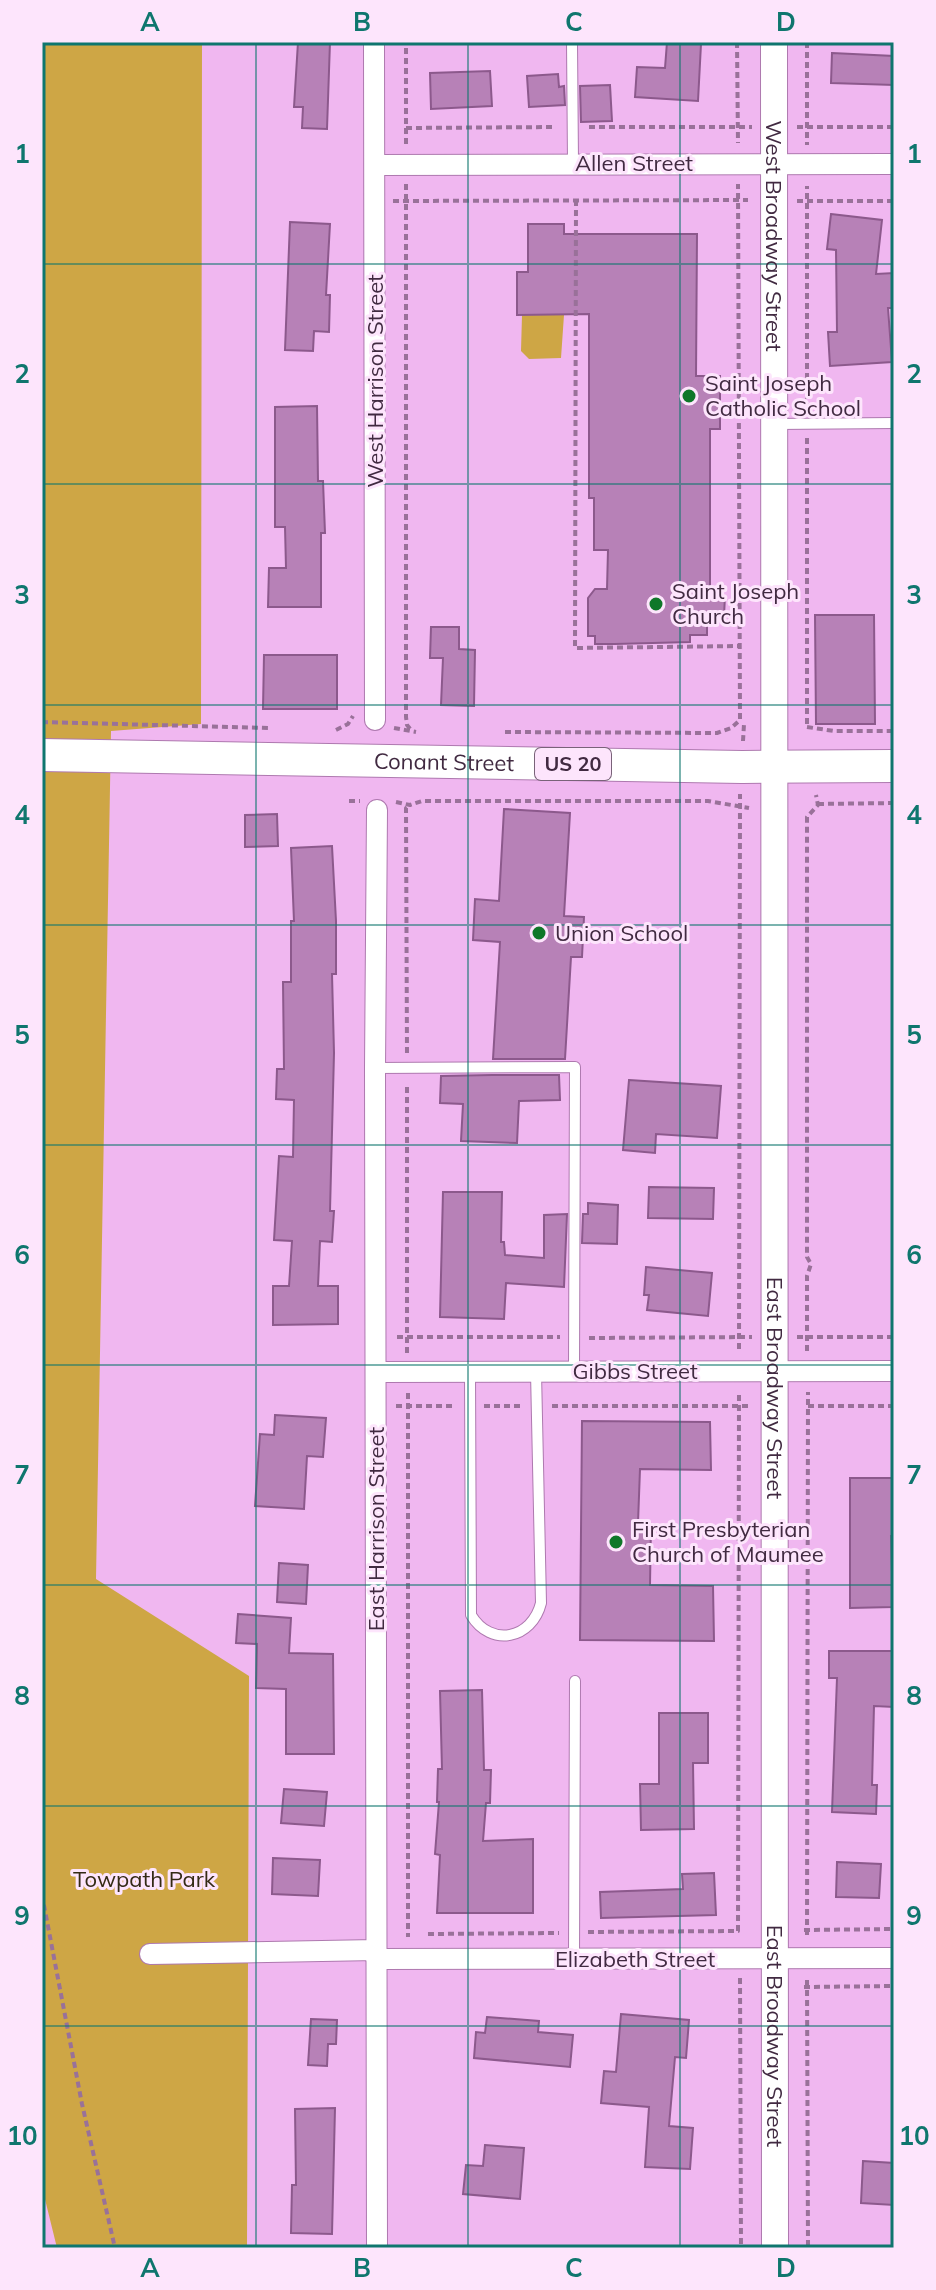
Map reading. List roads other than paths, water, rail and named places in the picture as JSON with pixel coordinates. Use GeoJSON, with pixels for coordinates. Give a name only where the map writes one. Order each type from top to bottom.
{"type":"FeatureCollection","features":[{"type":"Feature","properties":{"kind":"main road","name":"Conant Street"},"geometry":{"type":"LineString","coordinates":[[42,755],[773,767],[894,766]]}},
{"type":"Feature","properties":{"kind":"street","name":"West Harrison Street"},"geometry":{"type":"LineString","coordinates":[[374,42],[375,720]]}},
{"type":"Feature","properties":{"kind":"street","name":"West Broadway Street"},"geometry":{"type":"LineString","coordinates":[[773,767],[774,42]]}},
{"type":"Feature","properties":{"kind":"street","name":"Allen Street"},"geometry":{"type":"LineString","coordinates":[[375,165],[894,164]]}},
{"type":"Feature","properties":{"kind":"street","name":"East Broadway Street"},"geometry":{"type":"LineString","coordinates":[[773,767],[775,2248]]}},
{"type":"Feature","properties":{"kind":"street","name":"East Harrison Street"},"geometry":{"type":"LineString","coordinates":[[377,804],[377,2248]]}},
{"type":"Feature","properties":{"kind":"street","name":"Gibbs Street"},"geometry":{"type":"LineString","coordinates":[[376,1372],[894,1371]]}},
{"type":"Feature","properties":{"kind":"street","name":"Elizabeth Street"},"geometry":{"type":"LineString","coordinates":[[150,1954],[376,1954],[574,1959],[894,1958]]}},
{"type":"Feature","properties":{"kind":"lane"},"geometry":{"type":"LineString","coordinates":[[572,42],[573,163]]}},
{"type":"Feature","properties":{"kind":"lane"},"geometry":{"type":"LineString","coordinates":[[773,424],[894,423]]}},
{"type":"Feature","properties":{"kind":"lane"},"geometry":{"type":"LineString","coordinates":[[375,1068],[575,1067],[574,1371]]}},
{"type":"Feature","properties":{"kind":"lane"},"geometry":{"type":"LineString","coordinates":[[470,1372],[471,1615],[478,1627],[506,1636],[527,1630],[538,1616],[541,1603],[536,1372]]}},
{"type":"Feature","properties":{"kind":"lane"},"geometry":{"type":"LineString","coordinates":[[574,1959],[575,1681]]}},
{"type":"Feature","properties":{"kind":"place","name":"Saint Joseph Catholic School"},"geometry":{"type":"Point","coordinates":[689,396]}},
{"type":"Feature","properties":{"kind":"place","name":"Saint Joseph Church"},"geometry":{"type":"Point","coordinates":[656,604]}},
{"type":"Feature","properties":{"kind":"place","name":"Union School"},"geometry":{"type":"Point","coordinates":[539,933]}},
{"type":"Feature","properties":{"kind":"place","name":"First Presbyterian Church of Maumee"},"geometry":{"type":"Point","coordinates":[616,1542]}},
{"type":"Feature","properties":{"kind":"park label","name":"Towpath Park"},"geometry":{"type":"Point","coordinates":[144,1879]}}]}
